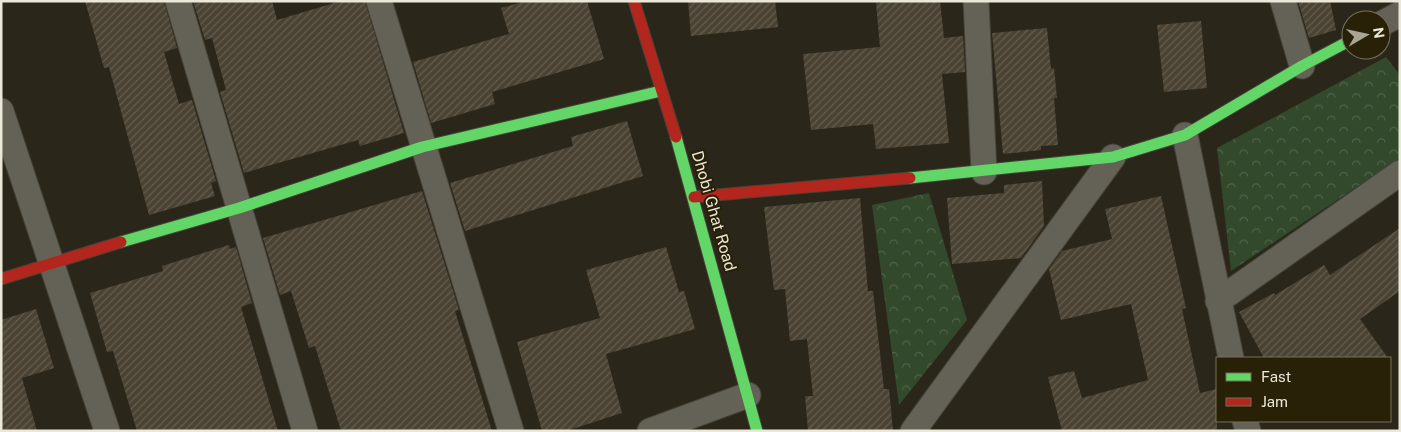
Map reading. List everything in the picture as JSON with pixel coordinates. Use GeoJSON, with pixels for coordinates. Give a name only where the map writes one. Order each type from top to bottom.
{"type":"FeatureCollection","features":[{"type":"Feature","properties":{"kind":"street"},"geometry":{"type":"LineString","coordinates":[[178,1],[305,431]]}},
{"type":"Feature","properties":{"kind":"street"},"geometry":{"type":"LineString","coordinates":[[379,1],[422,147],[511,431]]}},
{"type":"Feature","properties":{"kind":"street","name":"Dhobi Ghat Road"},"geometry":{"type":"LineString","coordinates":[[634,1],[694,197],[758,431]]}},
{"type":"Feature","properties":{"kind":"street"},"geometry":{"type":"LineString","coordinates":[[976,1],[984,172]]}},
{"type":"Feature","properties":{"kind":"street"},"geometry":{"type":"LineString","coordinates":[[1283,1],[1302,66]]}},
{"type":"Feature","properties":{"kind":"street"},"geometry":{"type":"LineString","coordinates":[[694,197],[984,172],[1113,158],[1185,135],[1341,45]]}},
{"type":"Feature","properties":{"kind":"street"},"geometry":{"type":"LineString","coordinates":[[1,279],[51,262],[239,208],[422,147],[661,91]]}},
{"type":"Feature","properties":{"kind":"street"},"geometry":{"type":"LineString","coordinates":[[1,111],[107,431]]}},
{"type":"Feature","properties":{"kind":"street"},"geometry":{"type":"LineString","coordinates":[[1185,135],[1231,357]]}},
{"type":"Feature","properties":{"kind":"street"},"geometry":{"type":"LineString","coordinates":[[913,431],[1113,158]]}},
{"type":"Feature","properties":{"kind":"street"},"geometry":{"type":"LineString","coordinates":[[1218,301],[1400,173]]}},
{"type":"Feature","properties":{"kind":"street"},"geometry":{"type":"LineString","coordinates":[[650,431],[748,395]]}},
{"type":"Feature","properties":{"kind":"green space"},"geometry":{"type":"Polygon","coordinates":[[[1380,60],[1388,60],[1400,75],[1400,158],[1231,271],[1217,148],[1380,60]]]}},
{"type":"Feature","properties":{"kind":"green space"},"geometry":{"type":"Polygon","coordinates":[[[929,193],[967,320],[899,405],[872,205],[929,193]]]}},
{"type":"Feature","properties":{"kind":"building"},"geometry":{"type":"Polygon","coordinates":[[[85,1],[164,1],[177,48],[164,52],[179,104],[192,100],[216,181],[211,183],[215,196],[149,215],[109,67],[104,68],[85,1]]]}},
{"type":"Feature","properties":{"kind":"building"},"geometry":{"type":"Polygon","coordinates":[[[193,1],[272,1],[277,20],[341,1],[365,1],[404,133],[360,146],[358,140],[244,173],[220,92],[226,90],[212,38],[205,40],[193,1]]]}},
{"type":"Feature","properties":{"kind":"building"},"geometry":{"type":"Polygon","coordinates":[[[527,1],[587,1],[604,59],[492,92],[495,104],[431,123],[413,62],[509,34],[501,8],[527,1]]]}},
{"type":"Feature","properties":{"kind":"building"},"geometry":{"type":"Polygon","coordinates":[[[688,1],[775,1],[778,27],[691,36],[688,1]]]}},
{"type":"Feature","properties":{"kind":"building"},"geometry":{"type":"Polygon","coordinates":[[[890,1],[940,1],[944,38],[963,36],[965,72],[942,74],[949,143],[876,149],[873,124],[811,130],[803,54],[880,47],[876,3],[890,1]]]}},
{"type":"Feature","properties":{"kind":"building"},"geometry":{"type":"Polygon","coordinates":[[[1298,1],[1330,1],[1336,30],[1309,38],[1298,1]]]}},
{"type":"Feature","properties":{"kind":"building"},"geometry":{"type":"Polygon","coordinates":[[[1201,21],[1207,88],[1164,92],[1157,25],[1201,21]]]}},
{"type":"Feature","properties":{"kind":"building"},"geometry":{"type":"Polygon","coordinates":[[[1047,28],[1051,69],[1054,68],[1057,98],[1054,98],[1058,145],[1041,146],[1041,150],[1003,154],[992,33],[1047,28]]]}},
{"type":"Feature","properties":{"kind":"building"},"geometry":{"type":"Polygon","coordinates":[[[627,121],[643,176],[465,231],[450,183],[573,146],[571,137],[627,121]]]}},
{"type":"Feature","properties":{"kind":"building"},"geometry":{"type":"Polygon","coordinates":[[[1042,181],[1044,226],[1021,258],[952,264],[947,198],[1004,193],[1004,185],[1042,181]]]}},
{"type":"Feature","properties":{"kind":"building"},"geometry":{"type":"Polygon","coordinates":[[[422,191],[459,310],[455,311],[492,431],[341,431],[315,346],[309,348],[291,291],[280,295],[263,238],[422,191]]]}},
{"type":"Feature","properties":{"kind":"building"},"geometry":{"type":"Polygon","coordinates":[[[1161,196],[1186,308],[1182,309],[1200,393],[1216,389],[1217,431],[1062,431],[1048,377],[1074,371],[1082,398],[1148,380],[1131,304],[1061,320],[1049,269],[1062,251],[1112,239],[1105,209],[1161,196]]]}},
{"type":"Feature","properties":{"kind":"building"},"geometry":{"type":"Polygon","coordinates":[[[860,198],[868,291],[873,291],[884,389],[889,389],[893,431],[808,431],[805,396],[813,396],[807,339],[790,341],[785,289],[774,290],[764,207],[860,198]]]}},
{"type":"Feature","properties":{"kind":"building"},"geometry":{"type":"Polygon","coordinates":[[[1400,228],[1400,291],[1360,319],[1387,357],[1263,357],[1239,312],[1274,293],[1275,295],[1324,265],[1330,275],[1400,228]]]}},
{"type":"Feature","properties":{"kind":"building"},"geometry":{"type":"Polygon","coordinates":[[[229,245],[230,249],[236,247],[252,303],[241,307],[278,431],[137,431],[113,351],[107,352],[90,293],[163,271],[162,266],[229,245]]]}},
{"type":"Feature","properties":{"kind":"building"},"geometry":{"type":"Polygon","coordinates":[[[666,247],[679,292],[684,291],[695,329],[606,354],[622,413],[566,431],[542,431],[517,342],[600,318],[586,270],[666,247]]]}},
{"type":"Feature","properties":{"kind":"building"},"geometry":{"type":"Polygon","coordinates":[[[36,309],[54,368],[22,378],[37,431],[1,431],[1,320],[36,309]]]}},
{"type":"Feature","properties":{"kind":"traffic: fast"},"geometry":{"type":"LineString","coordinates":[[910,178],[1113,157],[1185,135],[1341,45]]}},
{"type":"Feature","properties":{"kind":"traffic: fast"},"geometry":{"type":"LineString","coordinates":[[121,242],[239,208],[422,147],[661,91]]}},
{"type":"Feature","properties":{"kind":"traffic: fast"},"geometry":{"type":"LineString","coordinates":[[676,137],[757,431]]}},
{"type":"Feature","properties":{"kind":"traffic: jam"},"geometry":{"type":"LineString","coordinates":[[634,1],[676,137]]}},
{"type":"Feature","properties":{"kind":"traffic: jam"},"geometry":{"type":"LineString","coordinates":[[694,197],[910,178]]}},
{"type":"Feature","properties":{"kind":"traffic: jam"},"geometry":{"type":"LineString","coordinates":[[1,279],[121,242]]}}]}
